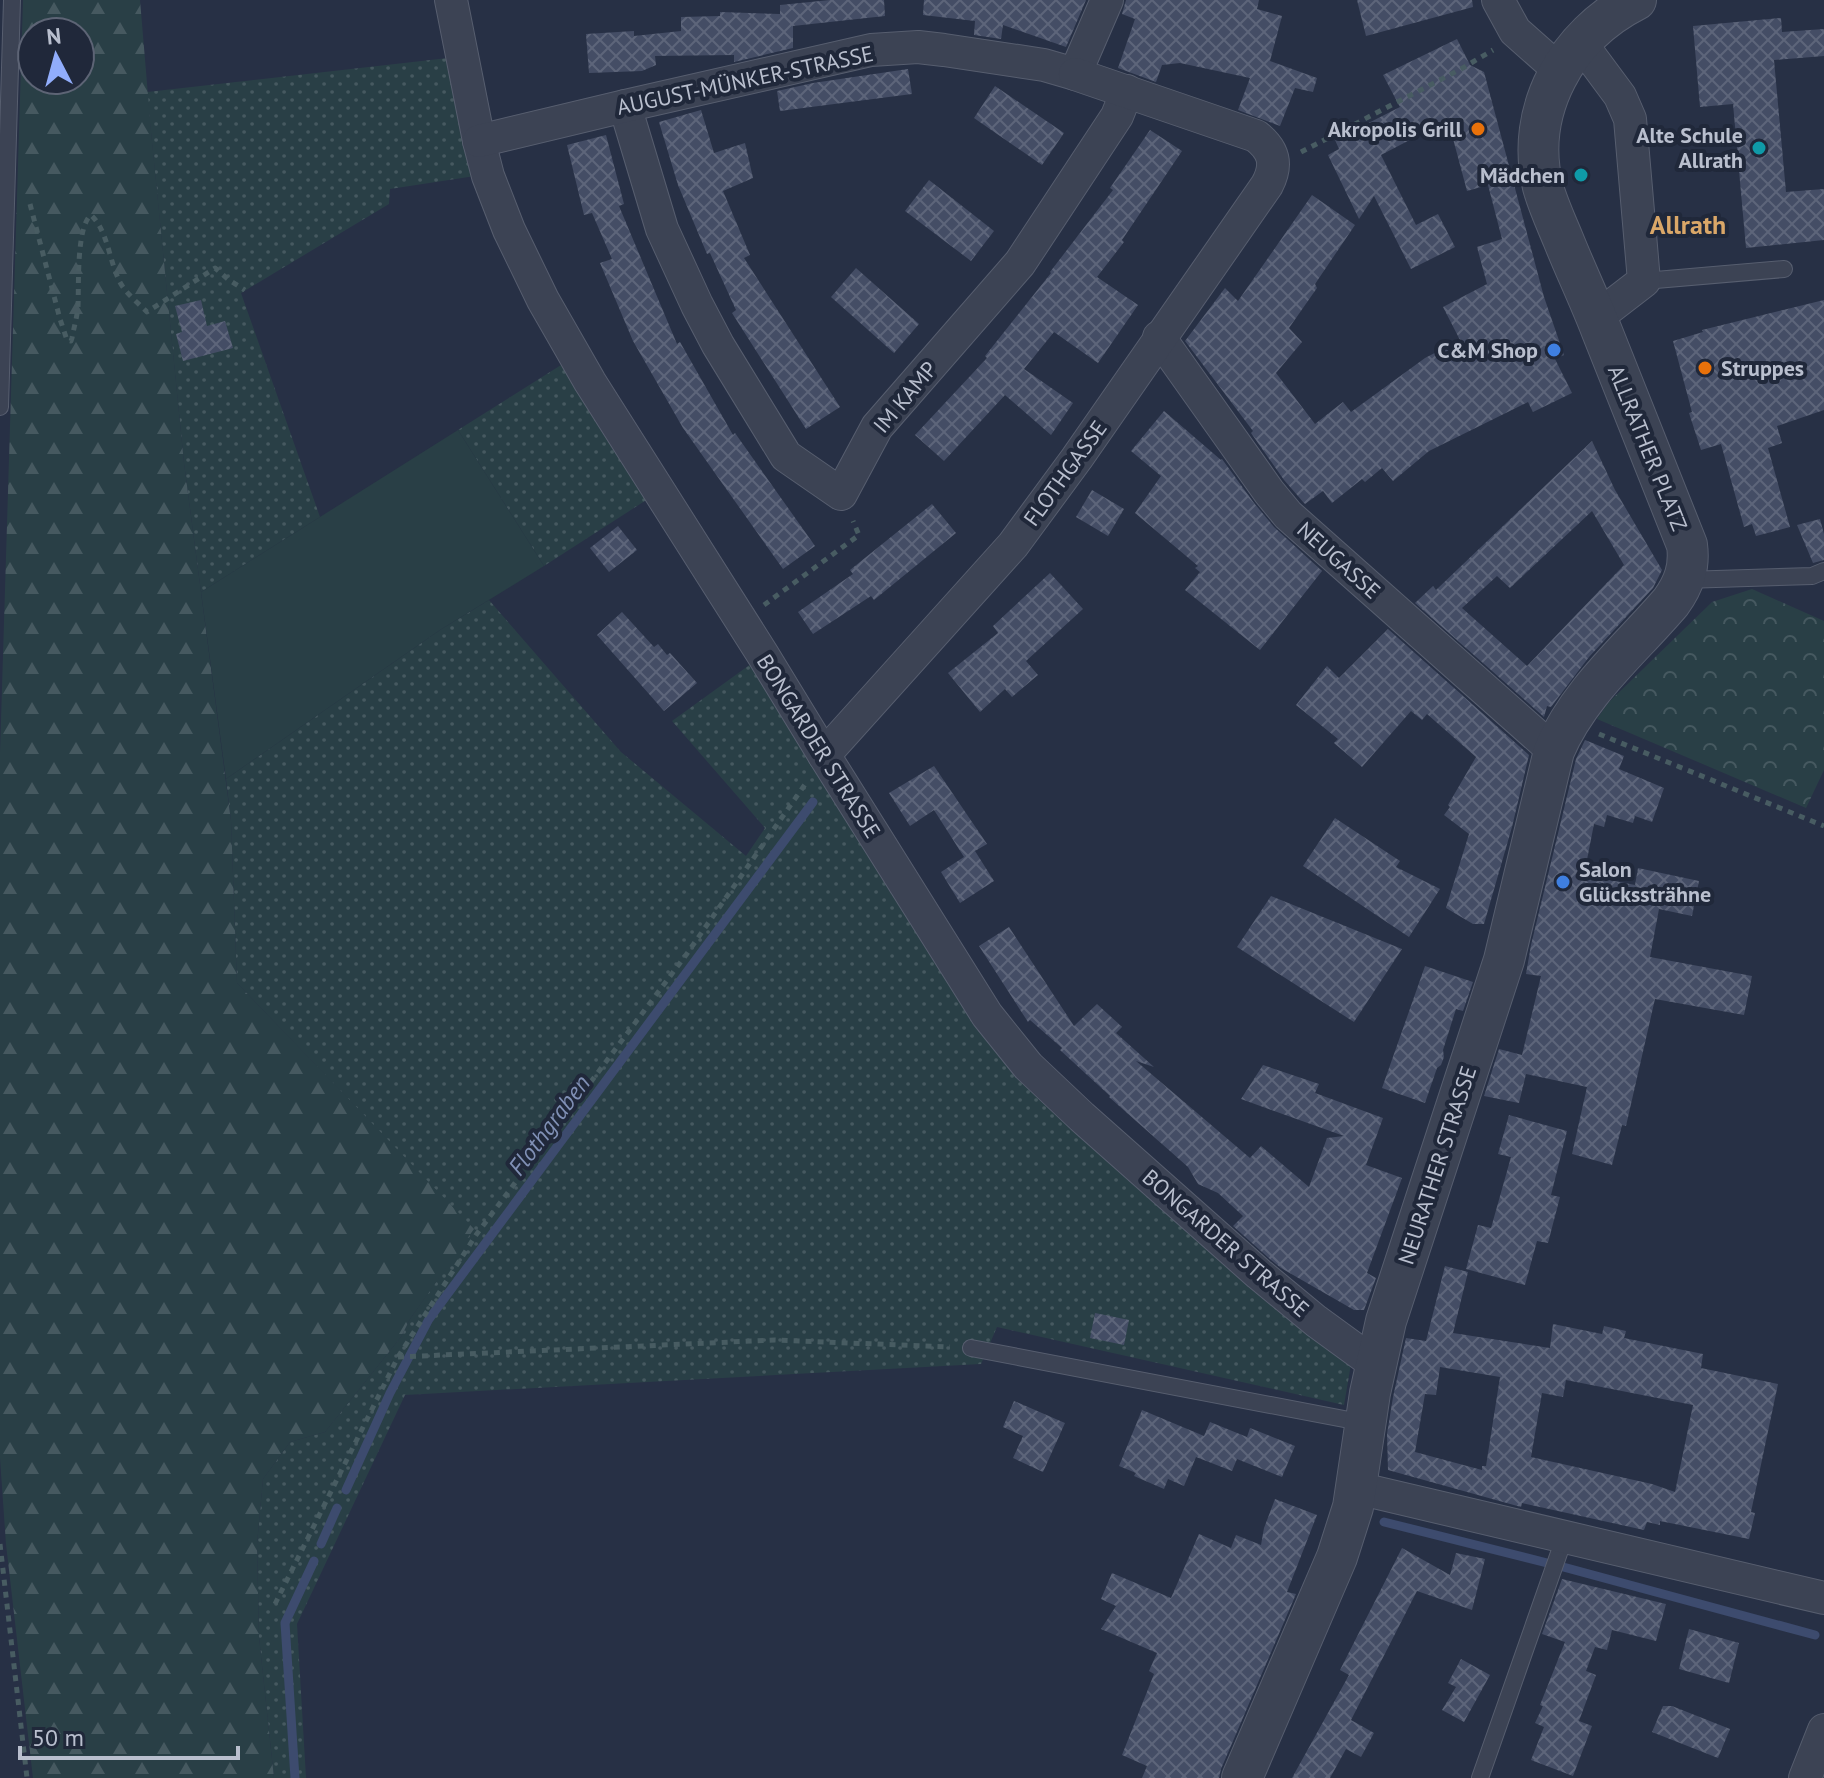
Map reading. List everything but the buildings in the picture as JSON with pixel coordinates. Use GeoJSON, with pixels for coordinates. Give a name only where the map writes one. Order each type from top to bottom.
{"type":"FeatureCollection","features":[{"type":"Feature","properties":{"kind":"street","name":"BONGARDER STRASSE"},"geometry":{"type":"LineString","coordinates":[[451,0],[488,176],[500,209],[543,300],[590,382],[987,1015],[1022,1059],[1068,1105],[1259,1274],[1375,1364]]}},
{"type":"Feature","properties":{"kind":"street"},"geometry":{"type":"LineString","coordinates":[[1107,0],[1075,74],[1256,136],[1268,149],[1274,166]]}},
{"type":"Feature","properties":{"kind":"street"},"geometry":{"type":"LineString","coordinates":[[1498,0],[1515,31],[1570,56],[1620,96],[1630,119],[1644,281],[1596,318]]}},
{"type":"Feature","properties":{"kind":"street","name":"ALLRATHER PLATZ"},"geometry":{"type":"LineString","coordinates":[[1636,0],[1613,13],[1570,56],[1548,95],[1539,145],[1541,176],[1549,205],[1687,545],[1688,562],[1684,580]]}},
{"type":"Feature","properties":{"kind":"street","name":"AUGUST-MÜNKER-STRASSE"},"geometry":{"type":"LineString","coordinates":[[479,141],[848,55],[894,48],[944,50],[1044,65],[1075,74]]}},
{"type":"Feature","properties":{"kind":"street","name":"IM KAMP"},"geometry":{"type":"LineString","coordinates":[[841,494],[877,427],[1020,263],[1117,116],[1127,91]]}},
{"type":"Feature","properties":{"kind":"street"},"geometry":{"type":"LineString","coordinates":[[625,106],[662,229],[718,345],[786,456],[841,494]]}},
{"type":"Feature","properties":{"kind":"street","name":"FLOTHGASSE"},"geometry":{"type":"LineString","coordinates":[[824,755],[1013,545],[1267,185],[1274,166]]}},
{"type":"Feature","properties":{"kind":"street","name":"NEUGASSE"},"geometry":{"type":"LineString","coordinates":[[1159,337],[1288,515],[1561,736]]}},
{"type":"Feature","properties":{"kind":"street","name":"NEURATHER STRASSE"},"geometry":{"type":"LineString","coordinates":[[1242,1778],[1337,1557],[1349,1522],[1375,1364],[1396,1286],[1504,960],[1561,736],[1597,684],[1671,602],[1684,580]]}},
{"type":"Feature","properties":{"kind":"street"},"geometry":{"type":"LineString","coordinates":[[1357,1488],[1562,1545],[1824,1598]]}},
{"type":"Feature","properties":{"kind":"street"},"geometry":{"type":"LineString","coordinates":[[1805,1778],[1824,1730]]}},
{"type":"Feature","properties":{"kind":"lane"},"geometry":{"type":"LineString","coordinates":[[0,407],[12,0]]}},
{"type":"Feature","properties":{"kind":"lane"},"geometry":{"type":"LineString","coordinates":[[1644,281],[1784,269]]}},
{"type":"Feature","properties":{"kind":"lane"},"geometry":{"type":"LineString","coordinates":[[1684,580],[1812,576],[1824,571]]}},
{"type":"Feature","properties":{"kind":"lane"},"geometry":{"type":"LineString","coordinates":[[971,1348],[1365,1423]]}},
{"type":"Feature","properties":{"kind":"lane"},"geometry":{"type":"LineString","coordinates":[[1480,1778],[1562,1545]]}},
{"type":"Feature","properties":{"kind":"path"},"geometry":{"type":"LineString","coordinates":[[1274,166],[1468,65],[1515,31]]}},
{"type":"Feature","properties":{"kind":"path"},"geometry":{"type":"LineString","coordinates":[[8,156],[24,184],[67,340],[71,341],[78,310],[79,257],[85,220],[91,215],[100,230],[119,282],[147,312],[215,268],[245,290]]}},
{"type":"Feature","properties":{"kind":"path"},"geometry":{"type":"LineString","coordinates":[[741,622],[859,535],[841,494]]}},
{"type":"Feature","properties":{"kind":"path"},"geometry":{"type":"LineString","coordinates":[[1561,736],[1824,826]]}},
{"type":"Feature","properties":{"kind":"path"},"geometry":{"type":"LineString","coordinates":[[275,1604],[398,1357],[476,1235],[686,955],[824,755]]}},
{"type":"Feature","properties":{"kind":"path"},"geometry":{"type":"LineString","coordinates":[[398,1357],[775,1340],[971,1348]]}},
{"type":"Feature","properties":{"kind":"path"},"geometry":{"type":"LineString","coordinates":[[0,1544],[27,1778]]}},
{"type":"Feature","properties":{"kind":"green space"},"geometry":{"type":"Polygon","coordinates":[[[23,0],[140,0],[184,463],[231,821],[237,983],[474,1229],[410,1319],[401,1337],[325,1432],[290,1442],[263,1479],[257,1544],[259,1637],[274,1778],[33,1778],[6,1544],[0,1458],[0,754],[20,96],[96,96],[96,16],[23,16],[23,0]]]}},
{"type":"Feature","properties":{"kind":"green space"},"geometry":{"type":"Polygon","coordinates":[[[448,58],[475,176],[390,189],[389,204],[241,293],[320,517],[201,592],[184,463],[147,92],[448,58]]]}},
{"type":"Feature","properties":{"kind":"green space"},"geometry":{"type":"Polygon","coordinates":[[[569,360],[651,497],[544,566],[458,430],[569,360]]]}},
{"type":"Feature","properties":{"kind":"green space"},"geometry":{"type":"Polygon","coordinates":[[[458,430],[544,566],[440,630],[226,779],[201,592],[458,430]]]}},
{"type":"Feature","properties":{"kind":"green space"},"geometry":{"type":"Polygon","coordinates":[[[1752,589],[1824,621],[1824,770],[1806,808],[1597,719],[1608,703],[1712,602],[1752,589]]]}},
{"type":"Feature","properties":{"kind":"green space"},"geometry":{"type":"Polygon","coordinates":[[[489,600],[621,752],[746,856],[765,828],[672,721],[755,661],[986,1030],[1351,1364],[1344,1405],[997,1327],[981,1364],[405,1395],[297,1624],[306,1778],[274,1778],[259,1637],[257,1544],[263,1479],[290,1442],[325,1432],[401,1337],[410,1319],[473,1229],[237,983],[231,821],[226,779],[440,630],[489,600]]]}},
{"type":"Feature","properties":{"kind":"waterway","name":"Flothgraben"},"geometry":{"type":"LineString","coordinates":[[346,1490],[390,1393],[429,1319],[813,802]]}},
{"type":"Feature","properties":{"kind":"waterway","name":"Flothgraben"},"geometry":{"type":"LineString","coordinates":[[321,1544],[337,1508]]}},
{"type":"Feature","properties":{"kind":"waterway"},"geometry":{"type":"LineString","coordinates":[[1384,1522],[1815,1635]]}},
{"type":"Feature","properties":{"kind":"waterway","name":"Flothgraben"},"geometry":{"type":"LineString","coordinates":[[295,1778],[285,1623],[314,1561]]}},
{"type":"Feature","properties":{"kind":"place","name":"Akropolis Grill"},"geometry":{"type":"Point","coordinates":[1478,129]}},
{"type":"Feature","properties":{"kind":"place","name":"Alte Schule Allrath"},"geometry":{"type":"Point","coordinates":[1759,148]}},
{"type":"Feature","properties":{"kind":"place","name":"Mädchen"},"geometry":{"type":"Point","coordinates":[1581,175]}},
{"type":"Feature","properties":{"kind":"place","name":"C&M Shop"},"geometry":{"type":"Point","coordinates":[1554,350]}},
{"type":"Feature","properties":{"kind":"place","name":"Struppes"},"geometry":{"type":"Point","coordinates":[1705,368]}},
{"type":"Feature","properties":{"kind":"place","name":"Salon Glückssträhne"},"geometry":{"type":"Point","coordinates":[1563,882]}},
{"type":"Feature","properties":{"kind":"district","name":"Allrath"},"geometry":{"type":"Point","coordinates":[1688,224]}}]}
